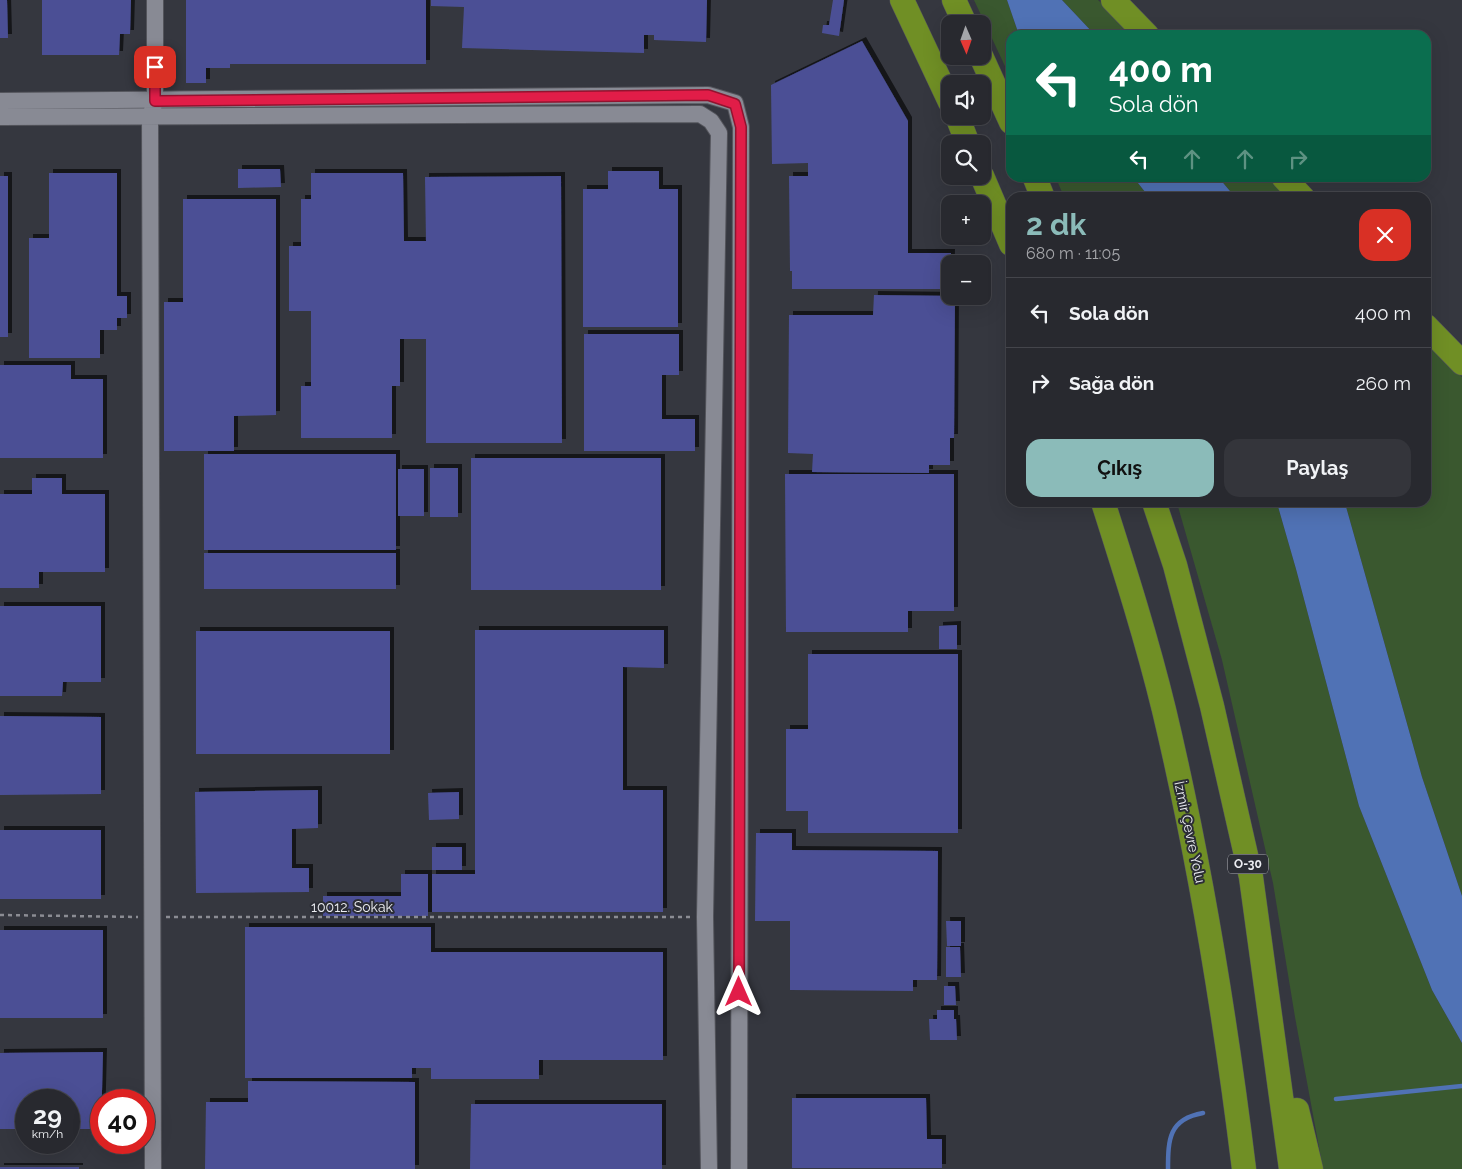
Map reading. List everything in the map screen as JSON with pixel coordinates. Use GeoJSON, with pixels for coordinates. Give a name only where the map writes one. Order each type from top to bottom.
{"type":"FeatureCollection","features":[{"type":"Feature","properties":{"kind":"highway"},"geometry":{"type":"LineString","coordinates":[[902,0],[941,83]]}},
{"type":"Feature","properties":{"kind":"highway"},"geometry":{"type":"LineString","coordinates":[[954,0],[961,15]]}},
{"type":"Feature","properties":{"kind":"highway"},"geometry":{"type":"LineString","coordinates":[[1113,0],[1142,30]]}},
{"type":"Feature","properties":{"kind":"highway"},"geometry":{"type":"LineString","coordinates":[[985,65],[1006,111]]}},
{"type":"Feature","properties":{"kind":"highway"},"geometry":{"type":"LineString","coordinates":[[1288,182],[1297,192]]}},
{"type":"Feature","properties":{"kind":"highway"},"geometry":{"type":"LineString","coordinates":[[986,185],[1006,232]]}},
{"type":"Feature","properties":{"kind":"highway"},"geometry":{"type":"LineString","coordinates":[[1431,331],[1462,363]]}},
{"type":"Feature","properties":{"kind":"highway","name":"İzmir Çevre Yolu"},"geometry":{"type":"LineString","coordinates":[[1105,507],[1131,591],[1166,719],[1204,895],[1244,1169]]}},
{"type":"Feature","properties":{"kind":"highway","name":"O-30"},"geometry":{"type":"LineString","coordinates":[[1156,507],[1175,565],[1214,715],[1251,877],[1291,1169]]}},
{"type":"Feature","properties":{"kind":"highway"},"geometry":{"type":"LineString","coordinates":[[1263,969],[1311,1169]]}},
{"type":"Feature","properties":{"kind":"highway"},"geometry":{"type":"LineString","coordinates":[[1238,1124],[1238,1169]]}},
{"type":"Feature","properties":{"kind":"street"},"geometry":{"type":"LineString","coordinates":[[153,1169],[150,117],[155,101],[155,0]]}},
{"type":"Feature","properties":{"kind":"street"},"geometry":{"type":"LineString","coordinates":[[0,101],[708,95],[735,104]]}},
{"type":"Feature","properties":{"kind":"street"},"geometry":{"type":"LineString","coordinates":[[711,121],[735,104]]}},
{"type":"Feature","properties":{"kind":"street"},"geometry":{"type":"LineString","coordinates":[[735,104],[741,127],[739,1169]]}},
{"type":"Feature","properties":{"kind":"street"},"geometry":{"type":"LineString","coordinates":[[0,118],[700,114],[711,121],[719,133],[705,917],[709,1169]]}},
{"type":"Feature","properties":{"kind":"path","name":"10012. Sokak"},"geometry":{"type":"LineString","coordinates":[[0,915],[152,917],[705,917]]}},
{"type":"Feature","properties":{"kind":"green space"},"geometry":{"type":"Polygon","coordinates":[[[974,0],[1007,0],[1017,30],[1006,30],[1006,68],[991,36],[991,15],[981,15],[974,0]]]}},
{"type":"Feature","properties":{"kind":"green space"},"geometry":{"type":"Polygon","coordinates":[[[1062,0],[1098,0],[1130,30],[1090,30],[1062,0]]]}},
{"type":"Feature","properties":{"kind":"green space"},"geometry":{"type":"Polygon","coordinates":[[[1058,182],[1137,182],[1145,192],[1062,192],[1058,182]]]}},
{"type":"Feature","properties":{"kind":"green space"},"geometry":{"type":"Polygon","coordinates":[[[1222,182],[1274,182],[1284,192],[1231,192],[1222,182]]]}},
{"type":"Feature","properties":{"kind":"green space"},"geometry":{"type":"Polygon","coordinates":[[[1431,344],[1462,377],[1462,896],[1422,777],[1346,507],[1431,507],[1431,344]]]}},
{"type":"Feature","properties":{"kind":"green space"},"geometry":{"type":"Polygon","coordinates":[[[1178,507],[1278,507],[1359,806],[1432,990],[1462,1043],[1462,1169],[1323,1169],[1273,883],[1222,660],[1178,507]]]}},
{"type":"Feature","properties":{"kind":"water"},"geometry":{"type":"Polygon","coordinates":[[[1007,0],[1062,0],[1090,30],[1017,30],[1007,0]]]}},
{"type":"Feature","properties":{"kind":"water"},"geometry":{"type":"Polygon","coordinates":[[[1137,182],[1222,182],[1231,192],[1145,192],[1137,182]]]}},
{"type":"Feature","properties":{"kind":"water"},"geometry":{"type":"Polygon","coordinates":[[[1278,507],[1346,507],[1422,777],[1462,896],[1462,1043],[1432,990],[1359,806],[1278,507]]]}},
{"type":"Feature","properties":{"kind":"building"},"geometry":{"type":"Polygon","coordinates":[[[0,0],[7,0],[8,38],[0,38],[0,0]]]}},
{"type":"Feature","properties":{"kind":"building"},"geometry":{"type":"Polygon","coordinates":[[[42,0],[131,0],[130,34],[120,34],[119,55],[42,55],[42,0]]]}},
{"type":"Feature","properties":{"kind":"building"},"geometry":{"type":"Polygon","coordinates":[[[186,0],[426,0],[426,64],[230,64],[230,68],[206,68],[206,83],[186,83],[186,0]]]}},
{"type":"Feature","properties":{"kind":"building"},"geometry":{"type":"Polygon","coordinates":[[[431,0],[707,0],[706,42],[654,40],[654,35],[644,35],[644,53],[462,48],[464,7],[431,6],[431,0]]]}},
{"type":"Feature","properties":{"kind":"building"},"geometry":{"type":"Polygon","coordinates":[[[833,0],[844,0],[839,36],[822,33],[823,25],[829,25],[833,0]]]}},
{"type":"Feature","properties":{"kind":"building"},"geometry":{"type":"Polygon","coordinates":[[[862,41],[908,121],[908,253],[951,253],[951,255],[941,255],[941,289],[792,289],[792,271],[790,271],[789,176],[808,176],[808,163],[772,164],[771,85],[862,41]]]}},
{"type":"Feature","properties":{"kind":"building"},"geometry":{"type":"Polygon","coordinates":[[[238,169],[280,169],[281,187],[238,188],[238,169]]]}},
{"type":"Feature","properties":{"kind":"building"},"geometry":{"type":"Polygon","coordinates":[[[608,171],[659,171],[659,189],[678,189],[678,327],[583,327],[583,189],[608,189],[608,171]]]}},
{"type":"Feature","properties":{"kind":"building"},"geometry":{"type":"Polygon","coordinates":[[[49,173],[117,173],[117,296],[127,296],[127,318],[117,318],[117,330],[100,330],[100,358],[29,358],[29,238],[49,238],[49,173]]]}},
{"type":"Feature","properties":{"kind":"building"},"geometry":{"type":"Polygon","coordinates":[[[311,173],[403,173],[404,241],[426,241],[425,177],[561,176],[562,443],[426,443],[426,339],[400,339],[400,386],[392,386],[392,438],[301,438],[301,386],[311,386],[311,311],[289,311],[289,246],[301,246],[301,199],[311,199],[311,173]]]}},
{"type":"Feature","properties":{"kind":"building"},"geometry":{"type":"Polygon","coordinates":[[[0,176],[8,176],[8,337],[0,337],[0,176]]]}},
{"type":"Feature","properties":{"kind":"building"},"geometry":{"type":"Polygon","coordinates":[[[183,199],[276,199],[276,415],[234,416],[234,451],[164,451],[164,302],[183,302],[183,199]]]}},
{"type":"Feature","properties":{"kind":"building"},"geometry":{"type":"Polygon","coordinates":[[[874,295],[941,296],[941,305],[955,305],[954,438],[950,438],[950,465],[929,465],[929,473],[812,472],[813,454],[788,453],[789,315],[873,315],[874,295]]]}},
{"type":"Feature","properties":{"kind":"building"},"geometry":{"type":"Polygon","coordinates":[[[584,334],[679,334],[679,375],[662,375],[662,419],[695,419],[695,451],[584,451],[584,334]]]}},
{"type":"Feature","properties":{"kind":"building"},"geometry":{"type":"Polygon","coordinates":[[[0,365],[71,365],[71,379],[103,379],[103,458],[0,458],[0,365]]]}},
{"type":"Feature","properties":{"kind":"building"},"geometry":{"type":"Polygon","coordinates":[[[204,454],[396,454],[396,550],[204,550],[204,454]]]}},
{"type":"Feature","properties":{"kind":"building"},"geometry":{"type":"Polygon","coordinates":[[[471,458],[661,458],[661,590],[471,590],[471,458]]]}},
{"type":"Feature","properties":{"kind":"building"},"geometry":{"type":"Polygon","coordinates":[[[430,468],[458,468],[458,517],[430,517],[430,468]]]}},
{"type":"Feature","properties":{"kind":"building"},"geometry":{"type":"Polygon","coordinates":[[[398,469],[424,469],[424,516],[398,516],[398,469]]]}},
{"type":"Feature","properties":{"kind":"building"},"geometry":{"type":"Polygon","coordinates":[[[785,474],[954,474],[954,611],[908,611],[908,632],[786,632],[785,474]]]}},
{"type":"Feature","properties":{"kind":"building"},"geometry":{"type":"Polygon","coordinates":[[[32,478],[62,478],[62,494],[105,494],[105,572],[39,572],[39,588],[0,588],[0,494],[32,494],[32,478]]]}},
{"type":"Feature","properties":{"kind":"building"},"geometry":{"type":"Polygon","coordinates":[[[204,553],[396,553],[396,589],[204,589],[204,553]]]}},
{"type":"Feature","properties":{"kind":"building"},"geometry":{"type":"Polygon","coordinates":[[[0,606],[101,606],[101,682],[63,682],[62,696],[0,696],[0,606]]]}},
{"type":"Feature","properties":{"kind":"building"},"geometry":{"type":"Polygon","coordinates":[[[957,625],[957,649],[939,649],[939,626],[957,625]]]}},
{"type":"Feature","properties":{"kind":"building"},"geometry":{"type":"Polygon","coordinates":[[[475,630],[664,630],[664,668],[623,667],[623,790],[663,790],[663,912],[432,912],[432,874],[475,874],[475,630]]]}},
{"type":"Feature","properties":{"kind":"building"},"geometry":{"type":"Polygon","coordinates":[[[196,631],[390,631],[390,754],[196,754],[196,631]]]}},
{"type":"Feature","properties":{"kind":"building"},"geometry":{"type":"Polygon","coordinates":[[[808,654],[958,654],[958,833],[808,833],[808,811],[786,811],[786,729],[808,729],[808,654]]]}},
{"type":"Feature","properties":{"kind":"building"},"geometry":{"type":"Polygon","coordinates":[[[0,716],[101,717],[101,794],[0,795],[0,716]]]}},
{"type":"Feature","properties":{"kind":"building"},"geometry":{"type":"Polygon","coordinates":[[[318,790],[318,828],[292,829],[292,868],[309,868],[309,892],[196,893],[195,792],[318,790]]]}},
{"type":"Feature","properties":{"kind":"building"},"geometry":{"type":"Polygon","coordinates":[[[459,792],[459,819],[429,820],[428,793],[459,792]]]}},
{"type":"Feature","properties":{"kind":"building"},"geometry":{"type":"Polygon","coordinates":[[[0,830],[101,830],[101,899],[0,899],[0,830]]]}},
{"type":"Feature","properties":{"kind":"building"},"geometry":{"type":"Polygon","coordinates":[[[756,833],[792,833],[792,850],[938,851],[937,980],[913,980],[913,991],[790,990],[790,921],[755,921],[756,833]]]}},
{"type":"Feature","properties":{"kind":"building"},"geometry":{"type":"Polygon","coordinates":[[[432,847],[462,847],[462,870],[432,870],[432,847]]]}},
{"type":"Feature","properties":{"kind":"building"},"geometry":{"type":"Polygon","coordinates":[[[401,874],[428,874],[428,916],[323,916],[323,896],[401,896],[401,874]]]}},
{"type":"Feature","properties":{"kind":"building"},"geometry":{"type":"Polygon","coordinates":[[[946,921],[961,921],[961,946],[947,946],[946,921]]]}},
{"type":"Feature","properties":{"kind":"building"},"geometry":{"type":"Polygon","coordinates":[[[245,927],[431,927],[431,952],[663,952],[663,1060],[539,1060],[539,1079],[431,1079],[431,1068],[412,1068],[412,1078],[245,1078],[245,927]]]}},
{"type":"Feature","properties":{"kind":"building"},"geometry":{"type":"Polygon","coordinates":[[[0,930],[103,930],[103,1018],[0,1018],[0,930]]]}},
{"type":"Feature","properties":{"kind":"building"},"geometry":{"type":"Polygon","coordinates":[[[946,947],[960,947],[961,977],[946,977],[946,947]]]}},
{"type":"Feature","properties":{"kind":"building"},"geometry":{"type":"Polygon","coordinates":[[[944,986],[955,986],[956,1005],[944,1005],[944,986]]]}},
{"type":"Feature","properties":{"kind":"building"},"geometry":{"type":"Polygon","coordinates":[[[937,1010],[954,1010],[957,1040],[930,1040],[929,1019],[937,1019],[937,1010]]]}},
{"type":"Feature","properties":{"kind":"building"},"geometry":{"type":"Polygon","coordinates":[[[103,1052],[102,1089],[90,1089],[90,1129],[80,1129],[80,1089],[15,1089],[15,1129],[0,1129],[0,1053],[103,1052]]]}},
{"type":"Feature","properties":{"kind":"building"},"geometry":{"type":"Polygon","coordinates":[[[248,1081],[415,1082],[415,1169],[205,1169],[206,1102],[248,1102],[248,1081]]]}},
{"type":"Feature","properties":{"kind":"building"},"geometry":{"type":"Polygon","coordinates":[[[792,1098],[926,1098],[927,1139],[942,1139],[942,1168],[792,1168],[792,1098]]]}},
{"type":"Feature","properties":{"kind":"building"},"geometry":{"type":"Polygon","coordinates":[[[471,1104],[662,1104],[662,1169],[470,1169],[471,1104]]]}},
{"type":"Feature","properties":{"kind":"building"},"geometry":{"type":"Polygon","coordinates":[[[0,1167],[79,1167],[79,1169],[0,1169],[0,1167]]]}},
{"type":"Feature","properties":{"kind":"waterway"},"geometry":{"type":"LineString","coordinates":[[1336,1099],[1462,1086]]}},
{"type":"Feature","properties":{"kind":"waterway"},"geometry":{"type":"LineString","coordinates":[[1168,1169],[1170,1140],[1177,1125],[1183,1120],[1203,1113]]}},
{"type":"Feature","properties":{"kind":"route"},"geometry":{"type":"LineString","coordinates":[[155,67],[155,101],[708,95],[735,104],[741,127],[739,992]]}}]}
